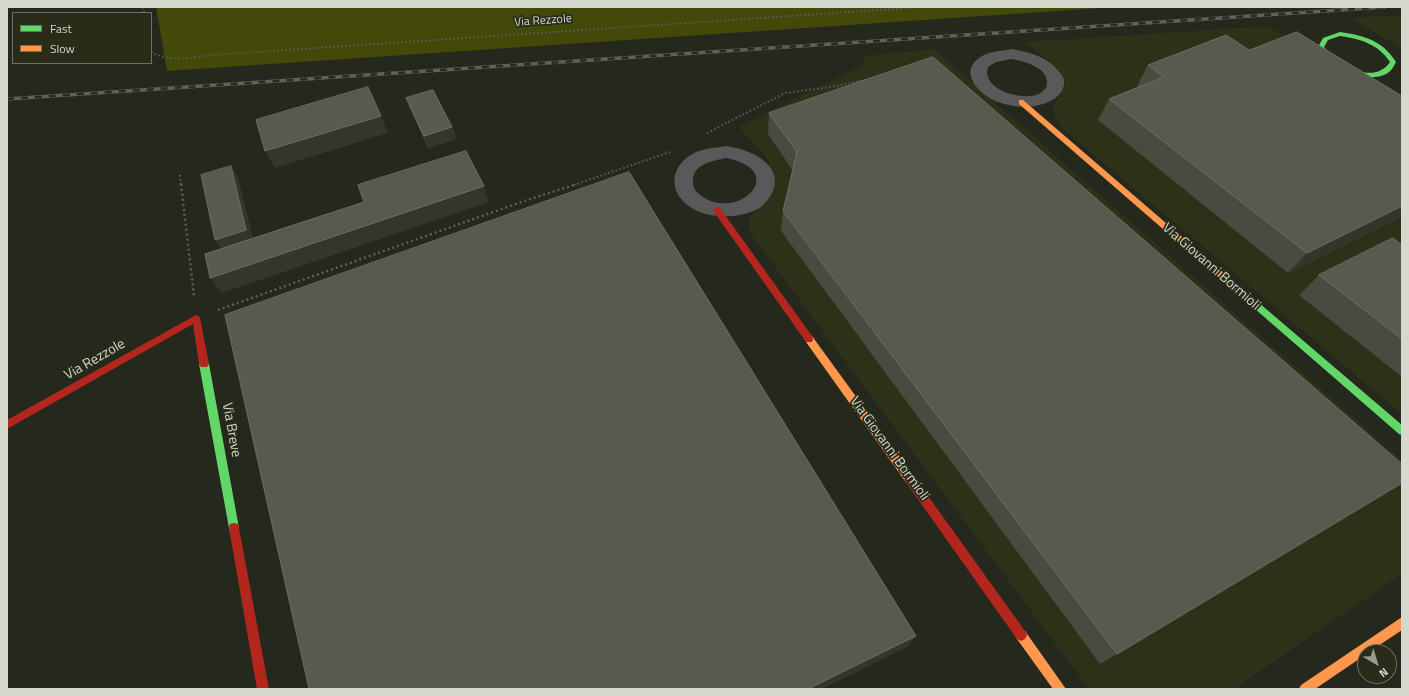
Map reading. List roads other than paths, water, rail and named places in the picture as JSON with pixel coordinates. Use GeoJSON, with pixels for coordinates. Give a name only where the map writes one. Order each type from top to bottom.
{"type":"FeatureCollection","features":[{"type":"Feature","properties":{"kind":"street"},"geometry":{"type":"LineString","coordinates":[[1364,73],[1376,74],[1386,72],[1392,68],[1393,62],[1391,56],[1375,43],[1351,35],[1330,36],[1324,38],[1320,47],[1334,63],[1354,71],[1364,73],[1389,89]]}},
{"type":"Feature","properties":{"kind":"street","name":"Via Giovanni Bormioli"},"geometry":{"type":"LineString","coordinates":[[1021,102],[1402,431]]}},
{"type":"Feature","properties":{"kind":"street","name":"Via Giovanni Bormioli"},"geometry":{"type":"LineString","coordinates":[[718,210],[1060,689]]}},
{"type":"Feature","properties":{"kind":"street","name":"Via Rezzole"},"geometry":{"type":"LineString","coordinates":[[7,426],[196,318]]}},
{"type":"Feature","properties":{"kind":"street","name":"Via Breve"},"geometry":{"type":"LineString","coordinates":[[196,318],[263,689]]}},
{"type":"Feature","properties":{"kind":"street"},"geometry":{"type":"LineString","coordinates":[[1305,689],[1402,622]]}},
{"type":"Feature","properties":{"kind":"railway"},"geometry":{"type":"LineString","coordinates":[[7,99],[1385,7]]}}]}
